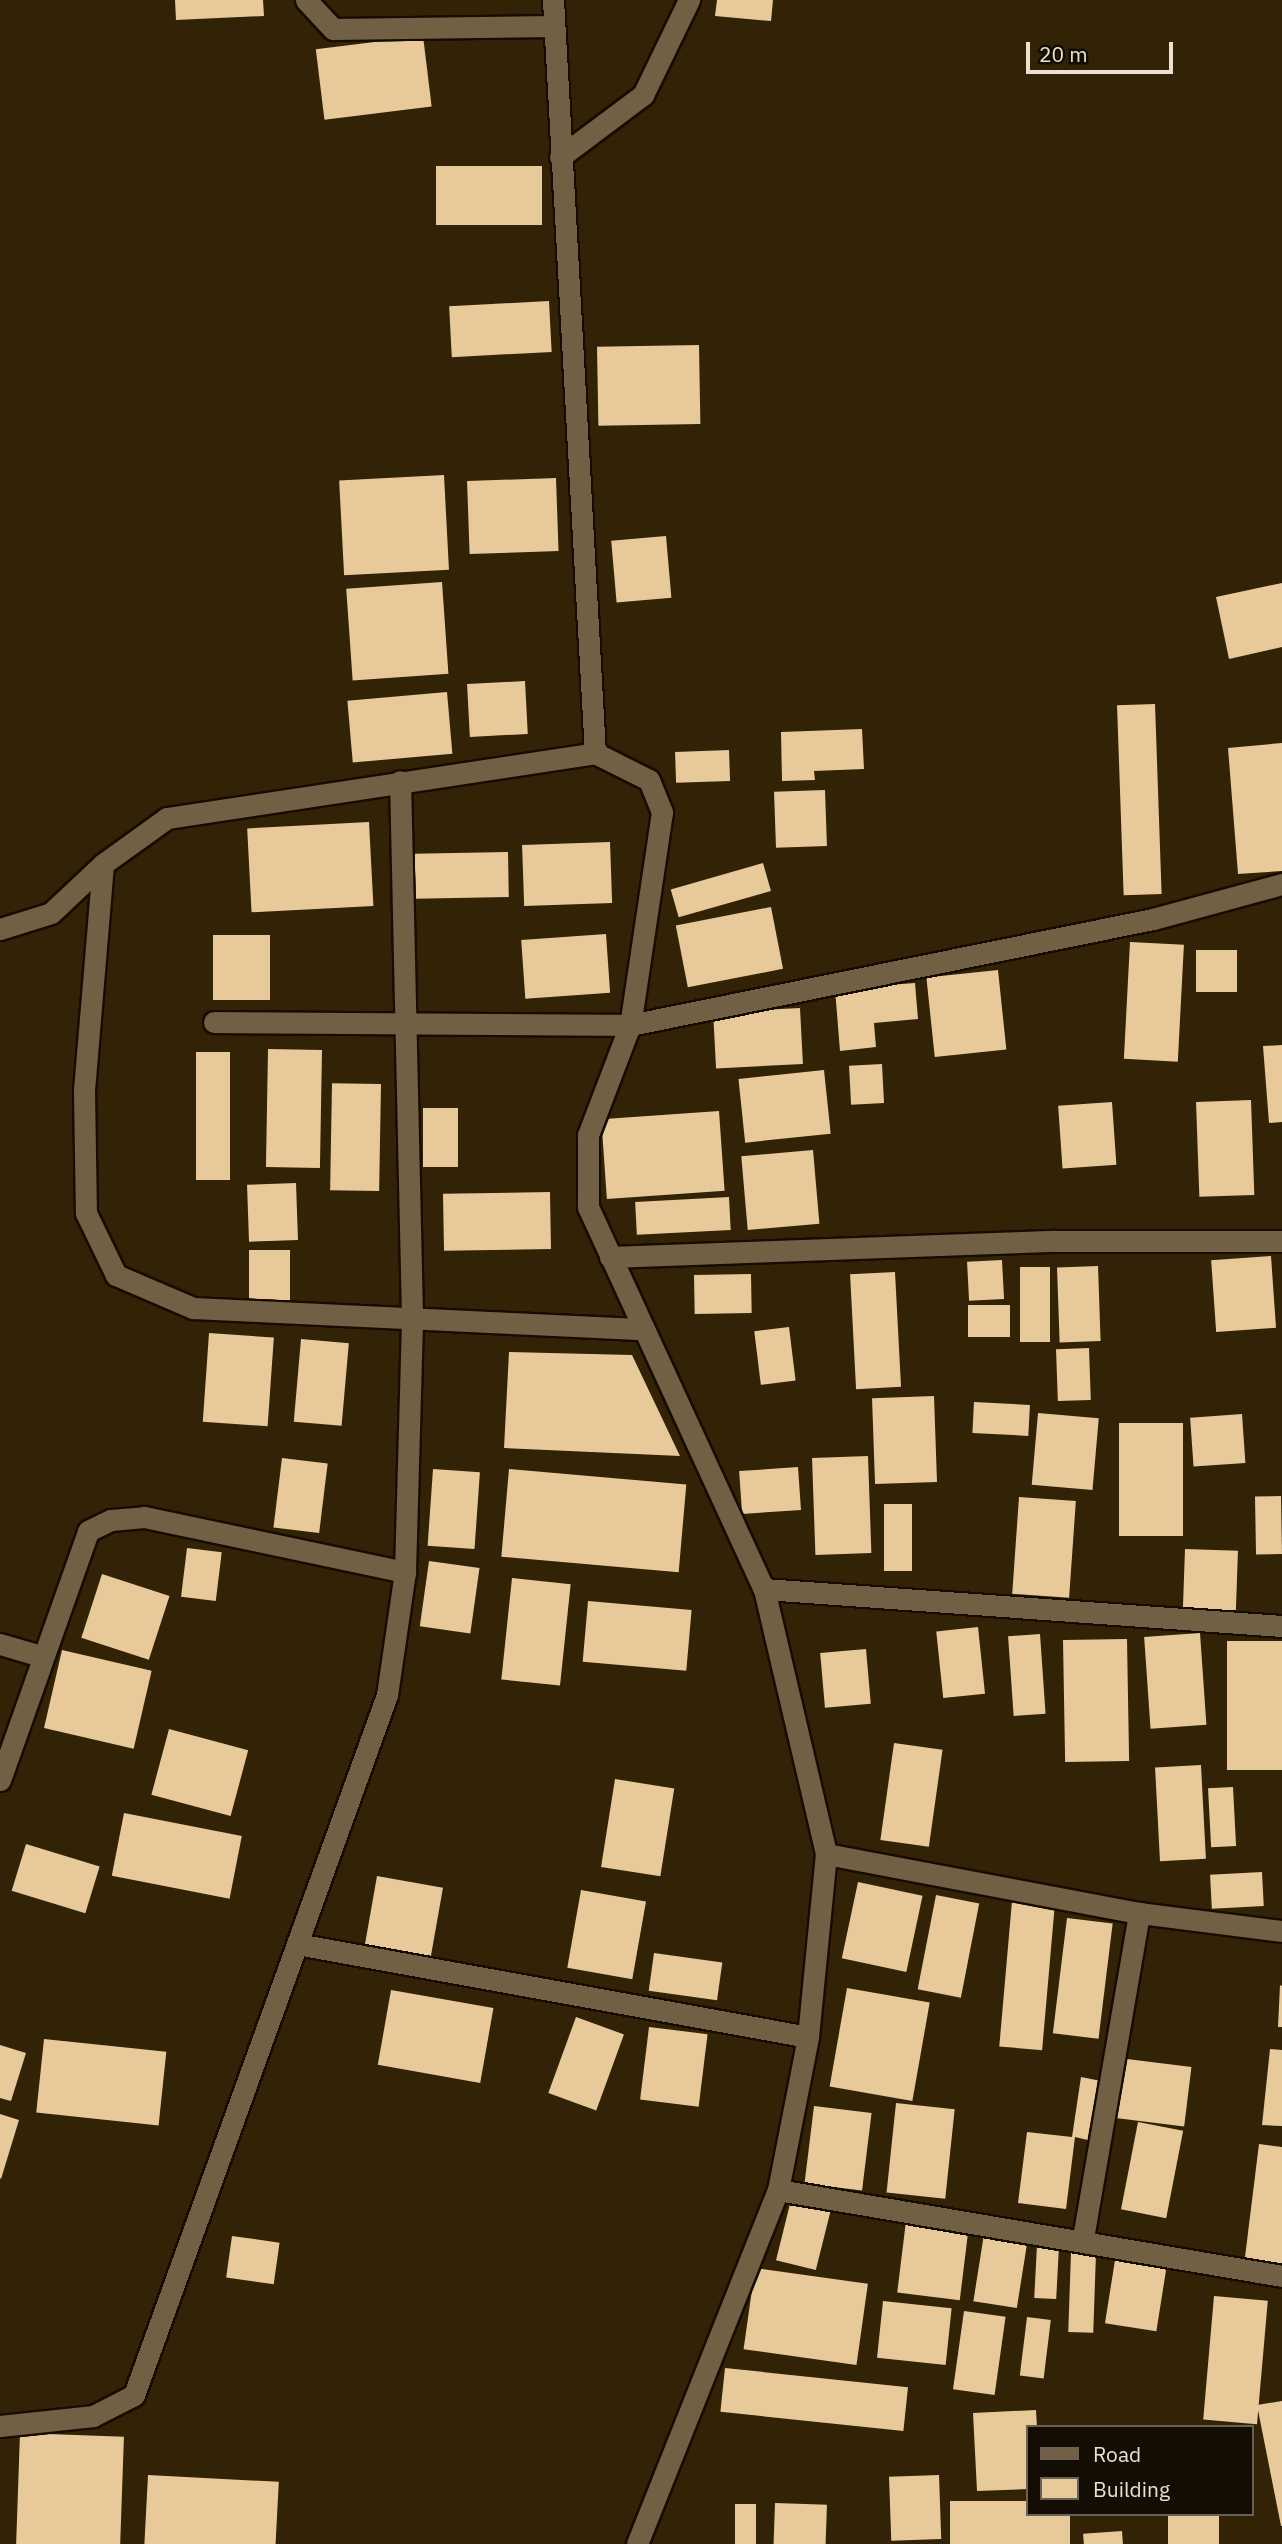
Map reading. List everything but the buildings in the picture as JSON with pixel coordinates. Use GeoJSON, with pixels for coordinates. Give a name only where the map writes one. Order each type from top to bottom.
{"type":"FeatureCollection","features":[{"type":"Feature","properties":{"kind":"street"},"geometry":{"type":"LineString","coordinates":[[306,0],[333,29],[554,26]]}},
{"type":"Feature","properties":{"kind":"street"},"geometry":{"type":"LineString","coordinates":[[553,0],[595,754]]}},
{"type":"Feature","properties":{"kind":"street"},"geometry":{"type":"LineString","coordinates":[[560,157],[643,95],[689,0]]}},
{"type":"Feature","properties":{"kind":"street"},"geometry":{"type":"LineString","coordinates":[[0,929],[51,912],[103,864],[167,818],[400,781],[595,754],[649,780],[662,812],[630,1025],[588,1135],[588,1207],[764,1589],[826,1854],[808,2037],[778,2190],[637,2544]]}},
{"type":"Feature","properties":{"kind":"street"},"geometry":{"type":"LineString","coordinates":[[0,2426],[93,2416],[134,2395],[387,1695],[405,1572],[412,1316],[410,1023],[400,781]]}},
{"type":"Feature","properties":{"kind":"street"},"geometry":{"type":"LineString","coordinates":[[103,864],[84,1090],[86,1213],[116,1275],[194,1308],[644,1328]]}},
{"type":"Feature","properties":{"kind":"street"},"geometry":{"type":"LineString","coordinates":[[214,1022],[630,1025],[1153,919],[1282,884]]}},
{"type":"Feature","properties":{"kind":"street"},"geometry":{"type":"LineString","coordinates":[[610,1257],[1056,1241],[1282,1241]]}},
{"type":"Feature","properties":{"kind":"street"},"geometry":{"type":"LineString","coordinates":[[0,1780],[77,1550],[88,1531],[111,1520],[144,1517],[405,1572]]}},
{"type":"Feature","properties":{"kind":"street"},"geometry":{"type":"LineString","coordinates":[[764,1589],[1282,1626]]}},
{"type":"Feature","properties":{"kind":"street"},"geometry":{"type":"LineString","coordinates":[[0,1644],[41,1656]]}},
{"type":"Feature","properties":{"kind":"street"},"geometry":{"type":"LineString","coordinates":[[826,1854],[1139,1913],[1282,1931]]}},
{"type":"Feature","properties":{"kind":"street"},"geometry":{"type":"LineString","coordinates":[[1083,2238],[1139,1913]]}},
{"type":"Feature","properties":{"kind":"street"},"geometry":{"type":"LineString","coordinates":[[297,1944],[808,2037]]}},
{"type":"Feature","properties":{"kind":"street"},"geometry":{"type":"LineString","coordinates":[[778,2190],[1083,2238],[1282,2276]]}}]}
